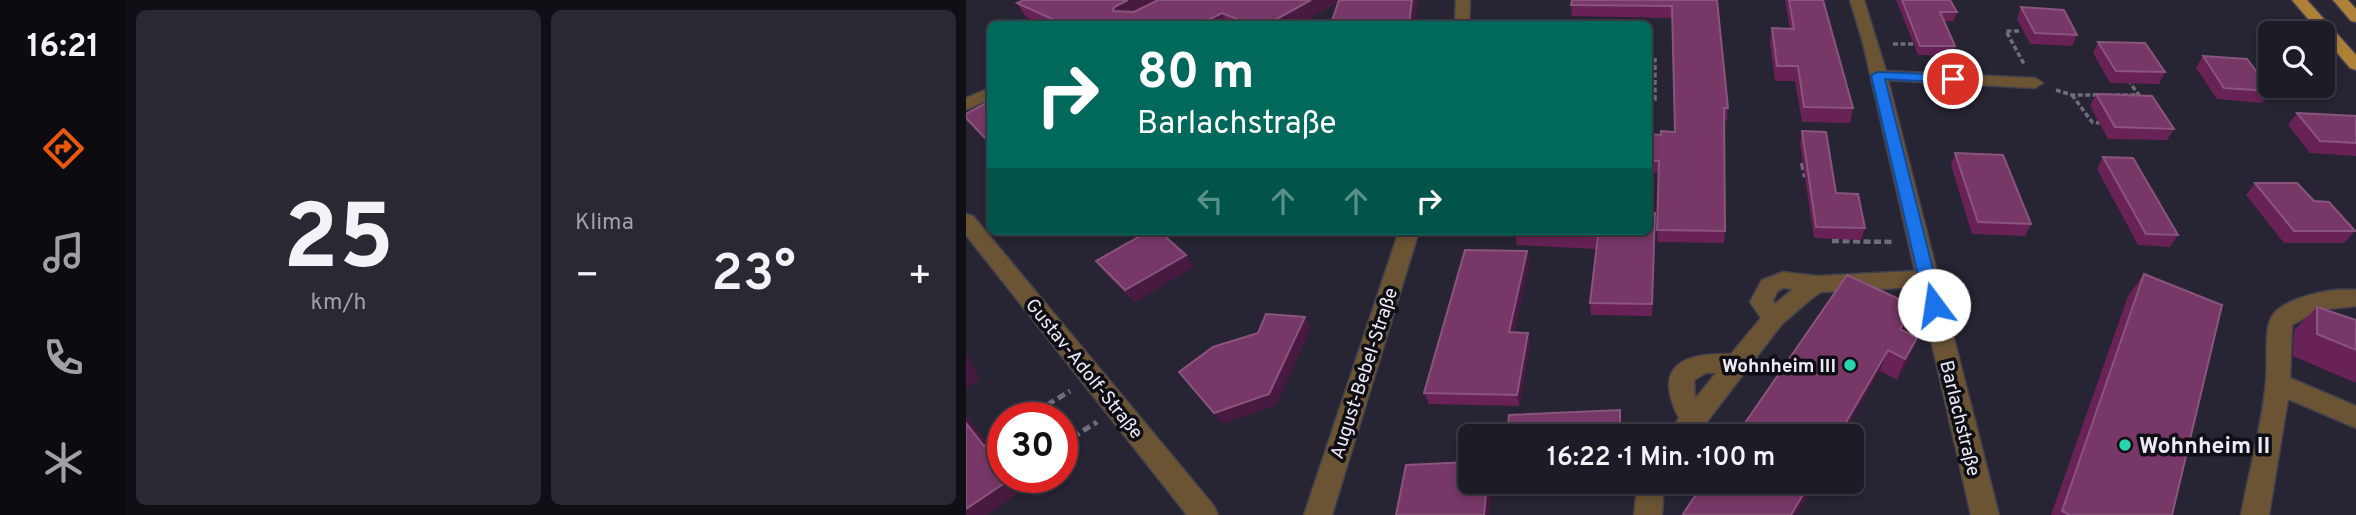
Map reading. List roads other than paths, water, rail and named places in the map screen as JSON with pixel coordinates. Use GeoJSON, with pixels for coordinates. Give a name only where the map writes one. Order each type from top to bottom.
{"type":"FeatureCollection","features":[{"type":"Feature","properties":{"kind":"main road"},"geometry":{"type":"LineString","coordinates":[[2300,0],[2356,65]]}},
{"type":"Feature","properties":{"kind":"main road"},"geometry":{"type":"LineString","coordinates":[[2340,0],[2356,18]]}},
{"type":"Feature","properties":{"kind":"street"},"geometry":{"type":"LineString","coordinates":[[1462,21],[1464,0]]}},
{"type":"Feature","properties":{"kind":"street","name":"Barlachstraße"},"geometry":{"type":"LineString","coordinates":[[1857,0],[1878,75],[1985,515]]}},
{"type":"Feature","properties":{"kind":"street"},"geometry":{"type":"LineString","coordinates":[[1878,75],[2035,83]]}},
{"type":"Feature","properties":{"kind":"street"},"geometry":{"type":"LineString","coordinates":[[966,105],[987,94]]}},
{"type":"Feature","properties":{"kind":"street","name":"Gustav-Adolf-Straße"},"geometry":{"type":"LineString","coordinates":[[966,221],[1204,515]]}},
{"type":"Feature","properties":{"kind":"street","name":"August-Bebel-Straße"},"geometry":{"type":"LineString","coordinates":[[1318,515],[1408,235]]}},
{"type":"Feature","properties":{"kind":"street"},"geometry":{"type":"LineString","coordinates":[[1689,424],[1774,318],[1802,293],[1817,284],[1927,279]]}},
{"type":"Feature","properties":{"kind":"street"},"geometry":{"type":"LineString","coordinates":[[2255,515],[2278,384],[2281,321],[2292,311],[2337,296],[2356,298]]}},
{"type":"Feature","properties":{"kind":"street"},"geometry":{"type":"LineString","coordinates":[[1686,424],[1681,397],[1682,375],[1703,363],[1738,364]]}},
{"type":"Feature","properties":{"kind":"street"},"geometry":{"type":"LineString","coordinates":[[2278,384],[2356,418]]}},
{"type":"Feature","properties":{"kind":"street"},"geometry":{"type":"LineString","coordinates":[[1648,515],[1650,494]]}},
{"type":"Feature","properties":{"kind":"place","name":"Wohnheim III"},"geometry":{"type":"Point","coordinates":[1850,365]}},
{"type":"Feature","properties":{"kind":"place","name":"Wohnheim II"},"geometry":{"type":"Point","coordinates":[2125,445]}}]}
